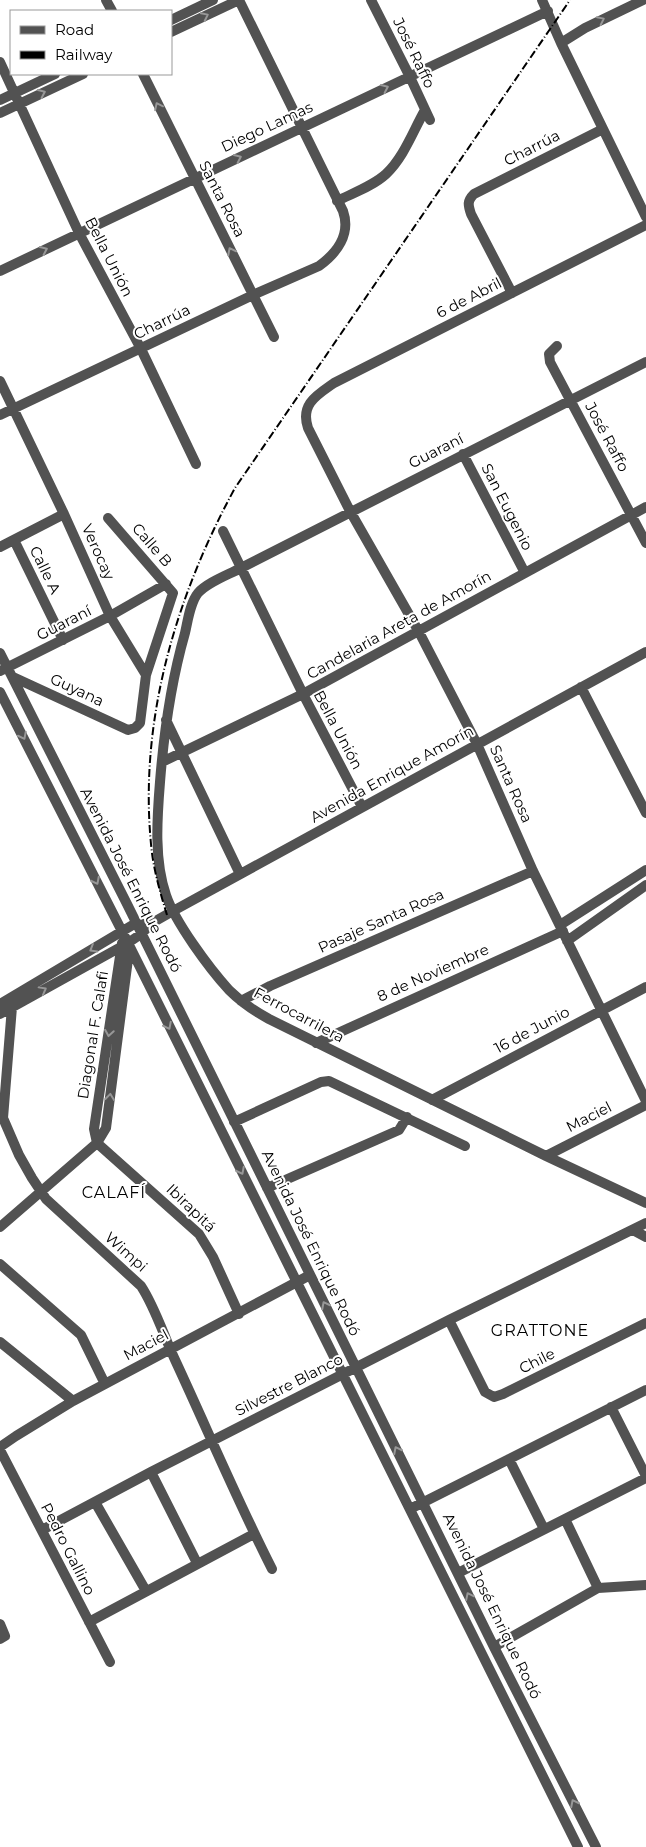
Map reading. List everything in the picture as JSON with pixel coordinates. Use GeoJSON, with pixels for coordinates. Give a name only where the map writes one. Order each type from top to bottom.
{"type":"FeatureCollection","features":[{"type":"Feature","properties":{"kind":"street"},"geometry":{"type":"LineString","coordinates":[[172,20],[213,0]]}},
{"type":"Feature","properties":{"kind":"street"},"geometry":{"type":"LineString","coordinates":[[172,32],[239,0],[337,201],[385,175],[401,155],[425,110]]}},
{"type":"Feature","properties":{"kind":"street","name":"José Raffo"},"geometry":{"type":"LineString","coordinates":[[371,0],[430,120]]}},
{"type":"Feature","properties":{"kind":"street"},"geometry":{"type":"LineString","coordinates":[[542,0],[646,217]]}},
{"type":"Feature","properties":{"kind":"street"},"geometry":{"type":"LineString","coordinates":[[561,43],[585,28],[643,0]]}},
{"type":"Feature","properties":{"kind":"street","name":"Diego Lamas"},"geometry":{"type":"LineString","coordinates":[[0,271],[548,11]]}},
{"type":"Feature","properties":{"kind":"street","name":"Bella Unión"},"geometry":{"type":"LineString","coordinates":[[0,62],[80,233],[141,349],[196,464]]}},
{"type":"Feature","properties":{"kind":"street"},"geometry":{"type":"LineString","coordinates":[[0,100],[53,75]]}},
{"type":"Feature","properties":{"kind":"street"},"geometry":{"type":"LineString","coordinates":[[0,113],[82,75]]}},
{"type":"Feature","properties":{"kind":"street","name":"Santa Rosa"},"geometry":{"type":"LineString","coordinates":[[142,75],[274,338]]}},
{"type":"Feature","properties":{"kind":"street","name":"Charrúa"},"geometry":{"type":"LineString","coordinates":[[512,293],[468,207],[469,199],[474,194],[603,129]]}},
{"type":"Feature","properties":{"kind":"street","name":"Charrúa"},"geometry":{"type":"LineString","coordinates":[[0,415],[253,295],[319,266],[334,252],[346,230],[346,219],[337,201]]}},
{"type":"Feature","properties":{"kind":"street","name":"6 de Abril"},"geometry":{"type":"LineString","coordinates":[[310,402],[334,383],[646,225]]}},
{"type":"Feature","properties":{"kind":"street","name":"José Raffo"},"geometry":{"type":"LineString","coordinates":[[556,346],[549,354],[550,362],[646,543]]}},
{"type":"Feature","properties":{"kind":"street","name":"Guaraní"},"geometry":{"type":"LineString","coordinates":[[241,568],[646,362]]}},
{"type":"Feature","properties":{"kind":"street","name":"Verocay"},"geometry":{"type":"LineString","coordinates":[[0,381],[64,514],[110,616],[146,675]]}},
{"type":"Feature","properties":{"kind":"street","name":"Santa Rosa"},"geometry":{"type":"LineString","coordinates":[[310,402],[305,418],[308,428],[350,511],[419,632],[477,744],[533,871],[646,1103]]}},
{"type":"Feature","properties":{"kind":"street","name":"San Eugenio"},"geometry":{"type":"LineString","coordinates":[[463,454],[525,573]]}},
{"type":"Feature","properties":{"kind":"street","name":"Candelaria Areta de Amorín"},"geometry":{"type":"LineString","coordinates":[[162,762],[303,694],[646,507]]}},
{"type":"Feature","properties":{"kind":"street"},"geometry":{"type":"LineString","coordinates":[[0,547],[64,514]]}},
{"type":"Feature","properties":{"kind":"street","name":"Calle B"},"geometry":{"type":"LineString","coordinates":[[108,518],[173,592],[146,675]]}},
{"type":"Feature","properties":{"kind":"street","name":"Bella Unión"},"geometry":{"type":"LineString","coordinates":[[223,532],[303,694],[362,807]]}},
{"type":"Feature","properties":{"kind":"street","name":"Calle A"},"geometry":{"type":"LineString","coordinates":[[14,540],[63,640]]}},
{"type":"Feature","properties":{"kind":"street","name":"Ferrocarrilera"},"geometry":{"type":"LineString","coordinates":[[241,568],[208,586],[198,594],[192,606],[175,666],[166,719],[157,820],[160,862],[164,889],[172,911],[184,930],[229,990],[255,1011],[316,1043],[646,1204]]}},
{"type":"Feature","properties":{"kind":"street","name":"Guaraní"},"geometry":{"type":"LineString","coordinates":[[4,669],[110,616],[166,584]]}},
{"type":"Feature","properties":{"kind":"street","name":"Avenida Enrique Amorín"},"geometry":{"type":"LineString","coordinates":[[7,1003],[131,942],[152,923],[172,911],[646,652]]}},
{"type":"Feature","properties":{"kind":"street","name":"Avenida José Enrique Rodó"},"geometry":{"type":"LineString","coordinates":[[0,653],[4,669],[13,678],[136,923],[131,942],[296,1283],[578,1847]]}},
{"type":"Feature","properties":{"kind":"street","name":"Guyana"},"geometry":{"type":"LineString","coordinates":[[13,678],[128,730],[135,728],[140,723],[146,675]]}},
{"type":"Feature","properties":{"kind":"street"},"geometry":{"type":"LineString","coordinates":[[581,687],[646,813]]}},
{"type":"Feature","properties":{"kind":"street","name":"Avenida José Enrique Rodó"},"geometry":{"type":"LineString","coordinates":[[0,692],[122,932]]}},
{"type":"Feature","properties":{"kind":"street"},"geometry":{"type":"LineString","coordinates":[[166,719],[240,874]]}},
{"type":"Feature","properties":{"kind":"street","name":"8 de Noviembre"},"geometry":{"type":"LineString","coordinates":[[563,932],[646,870]]}},
{"type":"Feature","properties":{"kind":"street","name":"Pasaje Santa Rosa"},"geometry":{"type":"LineString","coordinates":[[241,1001],[270,986],[533,871]]}},
{"type":"Feature","properties":{"kind":"street","name":"8 de Noviembre"},"geometry":{"type":"LineString","coordinates":[[316,1043],[563,932],[646,885]]}},
{"type":"Feature","properties":{"kind":"street"},"geometry":{"type":"LineString","coordinates":[[136,923],[152,923]]}},
{"type":"Feature","properties":{"kind":"street","name":"Avenida Enrique Amorín"},"geometry":{"type":"LineString","coordinates":[[0,1014],[7,1003],[136,923]]}},
{"type":"Feature","properties":{"kind":"street","name":"Diagonal F. Calafi"},"geometry":{"type":"LineString","coordinates":[[97,1143],[94,1129],[131,942],[122,932]]}},
{"type":"Feature","properties":{"kind":"street","name":"Avenida José Enrique Rodó"},"geometry":{"type":"LineString","coordinates":[[131,942],[234,1122],[424,1502],[592,1846]]}},
{"type":"Feature","properties":{"kind":"street","name":"16 de Junio"},"geometry":{"type":"LineString","coordinates":[[432,1100],[646,987]]}},
{"type":"Feature","properties":{"kind":"street","name":"Wimpi"},"geometry":{"type":"LineString","coordinates":[[7,1003],[2,1118],[19,1155],[41,1192],[56,1209],[141,1286],[148,1297],[170,1350],[254,1534],[272,1569]]}},
{"type":"Feature","properties":{"kind":"street"},"geometry":{"type":"LineString","coordinates":[[234,1122],[321,1082],[329,1081],[465,1146]]}},
{"type":"Feature","properties":{"kind":"street","name":"Maciel"},"geometry":{"type":"LineString","coordinates":[[546,1156],[646,1103]]}},
{"type":"Feature","properties":{"kind":"street"},"geometry":{"type":"LineString","coordinates":[[267,1188],[399,1130],[407,1117]]}},
{"type":"Feature","properties":{"kind":"street"},"geometry":{"type":"LineString","coordinates":[[0,1227],[97,1143]]}},
{"type":"Feature","properties":{"kind":"street","name":"Ibirapitá"},"geometry":{"type":"LineString","coordinates":[[97,1143],[199,1234],[214,1257],[238,1314]]}},
{"type":"Feature","properties":{"kind":"street","name":"Silvestre Blanco"},"geometry":{"type":"LineString","coordinates":[[42,1530],[212,1440],[646,1223]]}},
{"type":"Feature","properties":{"kind":"street"},"geometry":{"type":"LineString","coordinates":[[633,1230],[646,1237]]}},
{"type":"Feature","properties":{"kind":"street"},"geometry":{"type":"LineString","coordinates":[[0,1264],[81,1335],[105,1384]]}},
{"type":"Feature","properties":{"kind":"street","name":"Maciel"},"geometry":{"type":"LineString","coordinates":[[0,1449],[16,1436],[105,1384],[310,1275]]}},
{"type":"Feature","properties":{"kind":"street","name":"Chile"},"geometry":{"type":"LineString","coordinates":[[449,1320],[486,1392],[494,1397],[646,1323]]}},
{"type":"Feature","properties":{"kind":"street"},"geometry":{"type":"LineString","coordinates":[[0,1342],[73,1402]]}},
{"type":"Feature","properties":{"kind":"street"},"geometry":{"type":"LineString","coordinates":[[410,1509],[646,1390]]}},
{"type":"Feature","properties":{"kind":"street"},"geometry":{"type":"LineString","coordinates":[[458,1573],[646,1477],[611,1407]]}},
{"type":"Feature","properties":{"kind":"street","name":"Pedro Gallino"},"geometry":{"type":"LineString","coordinates":[[0,1449],[110,1662]]}},
{"type":"Feature","properties":{"kind":"street"},"geometry":{"type":"LineString","coordinates":[[509,1459],[544,1529]]}},
{"type":"Feature","properties":{"kind":"street"},"geometry":{"type":"LineString","coordinates":[[151,1472],[197,1563]]}},
{"type":"Feature","properties":{"kind":"street"},"geometry":{"type":"LineString","coordinates":[[95,1502],[146,1591]]}},
{"type":"Feature","properties":{"kind":"street"},"geometry":{"type":"LineString","coordinates":[[564,1519],[598,1588]]}},
{"type":"Feature","properties":{"kind":"street"},"geometry":{"type":"LineString","coordinates":[[89,1622],[254,1534]]}},
{"type":"Feature","properties":{"kind":"street"},"geometry":{"type":"LineString","coordinates":[[494,1647],[598,1588],[646,1584]]}},
{"type":"Feature","properties":{"kind":"street"},"geometry":{"type":"LineString","coordinates":[[468,1627],[480,1619]]}},
{"type":"Feature","properties":{"kind":"street"},"geometry":{"type":"LineString","coordinates":[[0,1624],[3,1638]]}},
{"type":"Feature","properties":{"kind":"street"},"geometry":{"type":"LineString","coordinates":[[525,1740],[537,1732]]}},
{"type":"Feature","properties":{"kind":"railway"},"geometry":{"type":"LineString","coordinates":[[167,915],[159,889],[151,844],[149,798],[151,751],[157,705],[166,660],[179,615],[195,572],[235,488],[570,0]]}},
{"type":"Feature","properties":{"kind":"district","name":"CALAFÍ"},"geometry":{"type":"Point","coordinates":[114,1192]}},
{"type":"Feature","properties":{"kind":"district","name":"GRATTONE"},"geometry":{"type":"Point","coordinates":[540,1330]}}]}
